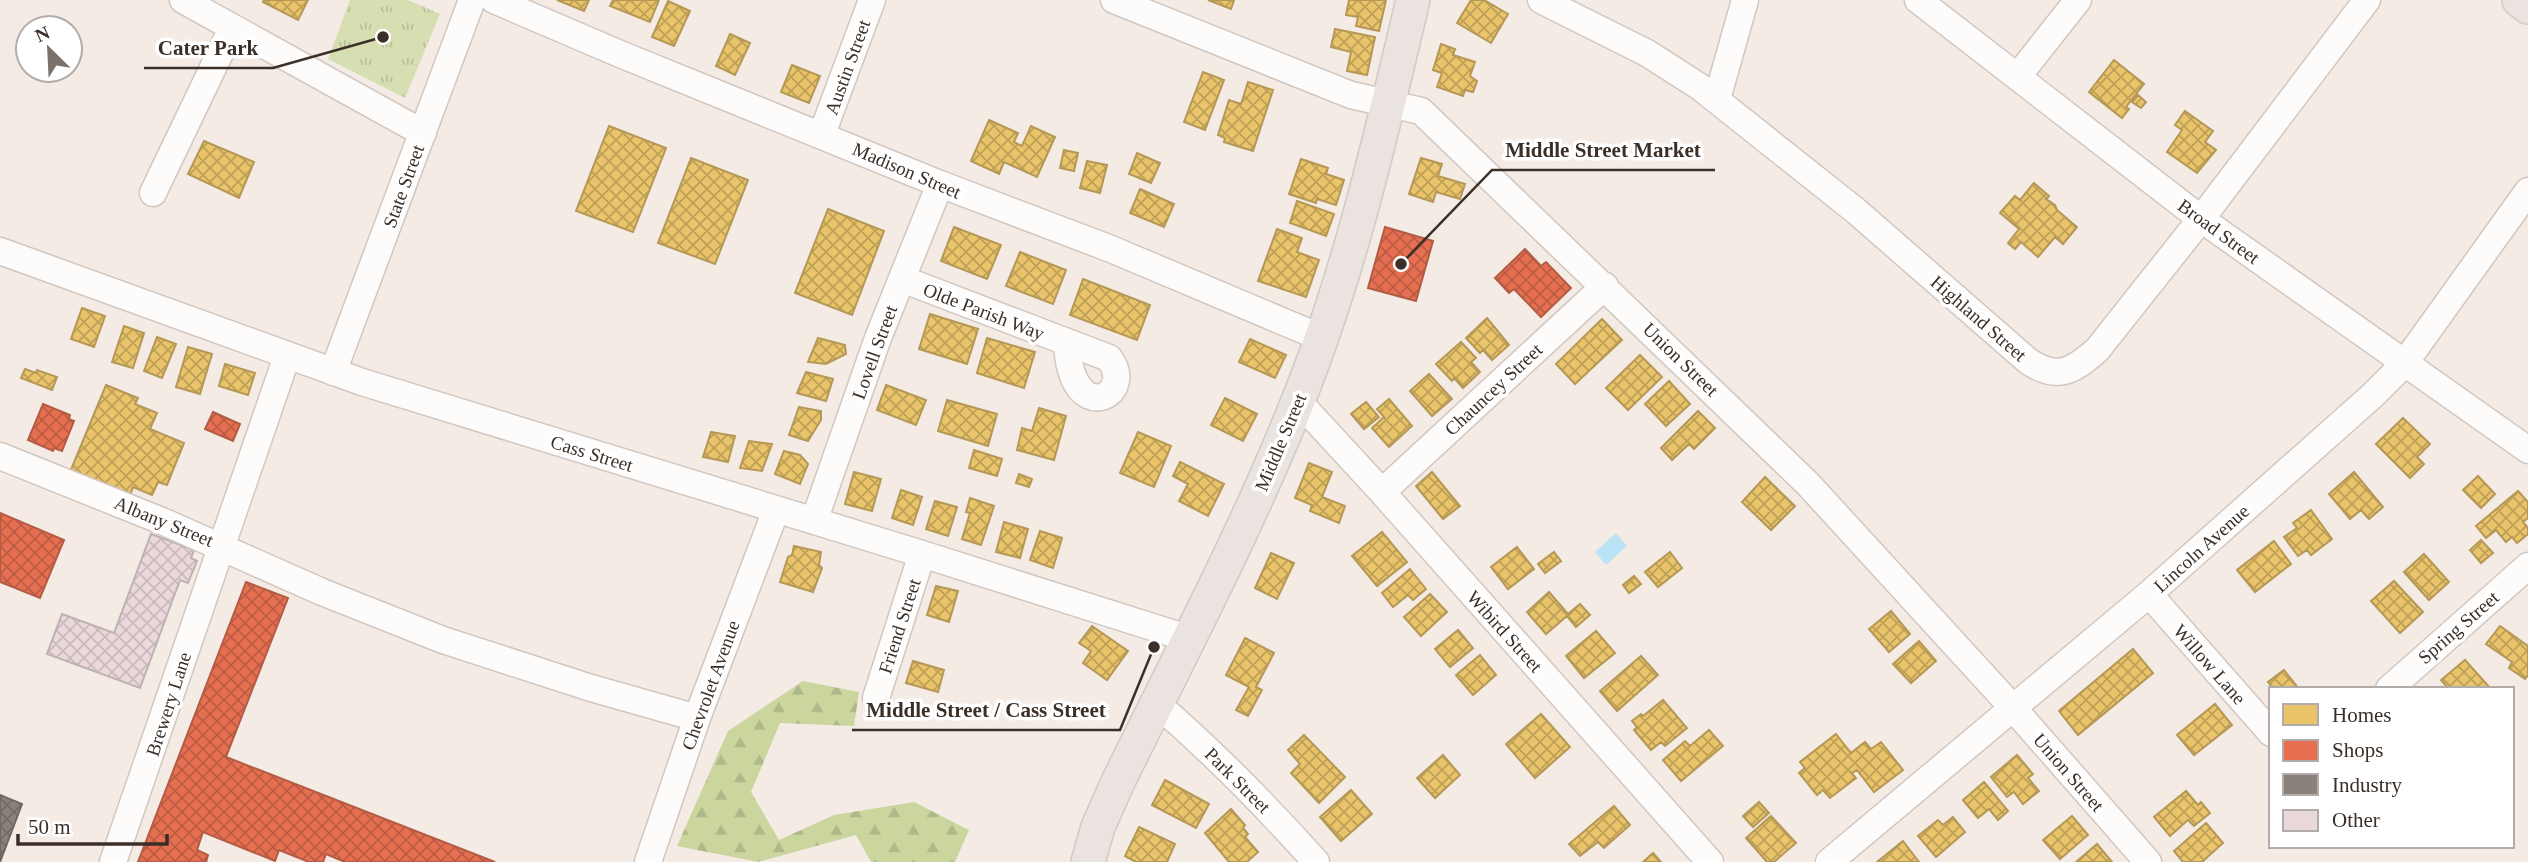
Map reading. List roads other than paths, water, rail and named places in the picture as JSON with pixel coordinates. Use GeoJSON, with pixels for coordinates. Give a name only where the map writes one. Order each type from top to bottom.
{"type":"FeatureCollection","features":[{"type":"Feature","properties":{"kind":"main road","name":"Middle Street"},"geometry":{"type":"LineString","coordinates":[[1088,862],[1098,827],[1250,511],[1322,338],[1359,216],[1413,0]]}},
{"type":"Feature","properties":{"kind":"main road"},"geometry":{"type":"LineString","coordinates":[[2519,0],[2528,7]]}},
{"type":"Feature","properties":{"kind":"street"},"geometry":{"type":"LineString","coordinates":[[183,0],[423,133]]}},
{"type":"Feature","properties":{"kind":"street","name":"State Street"},"geometry":{"type":"LineString","coordinates":[[333,372],[472,0]]}},
{"type":"Feature","properties":{"kind":"street","name":"Madison Street"},"geometry":{"type":"LineString","coordinates":[[494,0],[940,184],[1111,249],[1322,338]]}},
{"type":"Feature","properties":{"kind":"street","name":"Austin Street"},"geometry":{"type":"LineString","coordinates":[[822,134],[872,0]]}},
{"type":"Feature","properties":{"kind":"street","name":"Union Street"},"geometry":{"type":"LineString","coordinates":[[1114,0],[1351,94],[1421,111],[1808,484],[2013,708],[2148,862]]}},
{"type":"Feature","properties":{"kind":"street","name":"Highland Street"},"geometry":{"type":"LineString","coordinates":[[1541,0],[1647,53],[1717,99],[1856,211],[2041,370],[2067,371],[2081,365],[2096,350],[2201,219],[2367,0]]}},
{"type":"Feature","properties":{"kind":"street"},"geometry":{"type":"LineString","coordinates":[[1717,99],[1745,0]]}},
{"type":"Feature","properties":{"kind":"street","name":"Broad Street"},"geometry":{"type":"LineString","coordinates":[[1918,0],[2201,219],[2528,450]]}},
{"type":"Feature","properties":{"kind":"street"},"geometry":{"type":"LineString","coordinates":[[2018,76],[2078,0]]}},
{"type":"Feature","properties":{"kind":"street"},"geometry":{"type":"LineString","coordinates":[[153,194],[232,28]]}},
{"type":"Feature","properties":{"kind":"street","name":"Lovell Street"},"geometry":{"type":"LineString","coordinates":[[814,521],[878,338],[940,184]]}},
{"type":"Feature","properties":{"kind":"street","name":"Lincoln Avenue"},"geometry":{"type":"LineString","coordinates":[[1829,862],[2149,594],[2330,434],[2404,364],[2528,191]]}},
{"type":"Feature","properties":{"kind":"street","name":"Cass Street"},"geometry":{"type":"LineString","coordinates":[[0,251],[333,372],[1190,639]]}},
{"type":"Feature","properties":{"kind":"street","name":"Olde Parish Way"},"geometry":{"type":"LineString","coordinates":[[902,279],[1067,342]]}},
{"type":"Feature","properties":{"kind":"street","name":"Chauncey Street"},"geometry":{"type":"LineString","coordinates":[[1382,492],[1605,286]]}},
{"type":"Feature","properties":{"kind":"street","name":"Albany Street"},"geometry":{"type":"LineString","coordinates":[[0,456],[220,545],[287,356]]}},
{"type":"Feature","properties":{"kind":"street","name":"Wibird Street"},"geometry":{"type":"LineString","coordinates":[[1298,401],[1710,862]]}},
{"type":"Feature","properties":{"kind":"street","name":"Chevrolet Avenue"},"geometry":{"type":"LineString","coordinates":[[648,862],[697,718],[776,510]]}},
{"type":"Feature","properties":{"kind":"street"},"geometry":{"type":"LineString","coordinates":[[220,545],[322,592],[443,640],[591,688],[697,718]]}},
{"type":"Feature","properties":{"kind":"street","name":"Brewery Lane"},"geometry":{"type":"LineString","coordinates":[[113,862],[220,545]]}},
{"type":"Feature","properties":{"kind":"street","name":"Friend Street"},"geometry":{"type":"LineString","coordinates":[[876,698],[922,554]]}},
{"type":"Feature","properties":{"kind":"street","name":"Spring Street"},"geometry":{"type":"LineString","coordinates":[[2391,687],[2528,566]]}},
{"type":"Feature","properties":{"kind":"street","name":"Willow Lane"},"geometry":{"type":"LineString","coordinates":[[2149,594],[2269,731]]}},
{"type":"Feature","properties":{"kind":"street","name":"Park Street"},"geometry":{"type":"LineString","coordinates":[[1156,703],[1189,731],[1268,809],[1316,862]]}},
{"type":"Feature","properties":{"kind":"water"},"geometry":{"type":"Polygon","coordinates":[[[1616,533],[1627,546],[1606,565],[1595,552],[1616,533]]]}},
{"type":"Feature","properties":{"kind":"place","name":"Cater Park"},"geometry":{"type":"Point","coordinates":[383,37]}},
{"type":"Feature","properties":{"kind":"place","name":"Middle Street Market"},"geometry":{"type":"Point","coordinates":[1401,264]}},
{"type":"Feature","properties":{"kind":"place","name":"Middle Street / Cass Street"},"geometry":{"type":"Point","coordinates":[1154,647]}}]}
